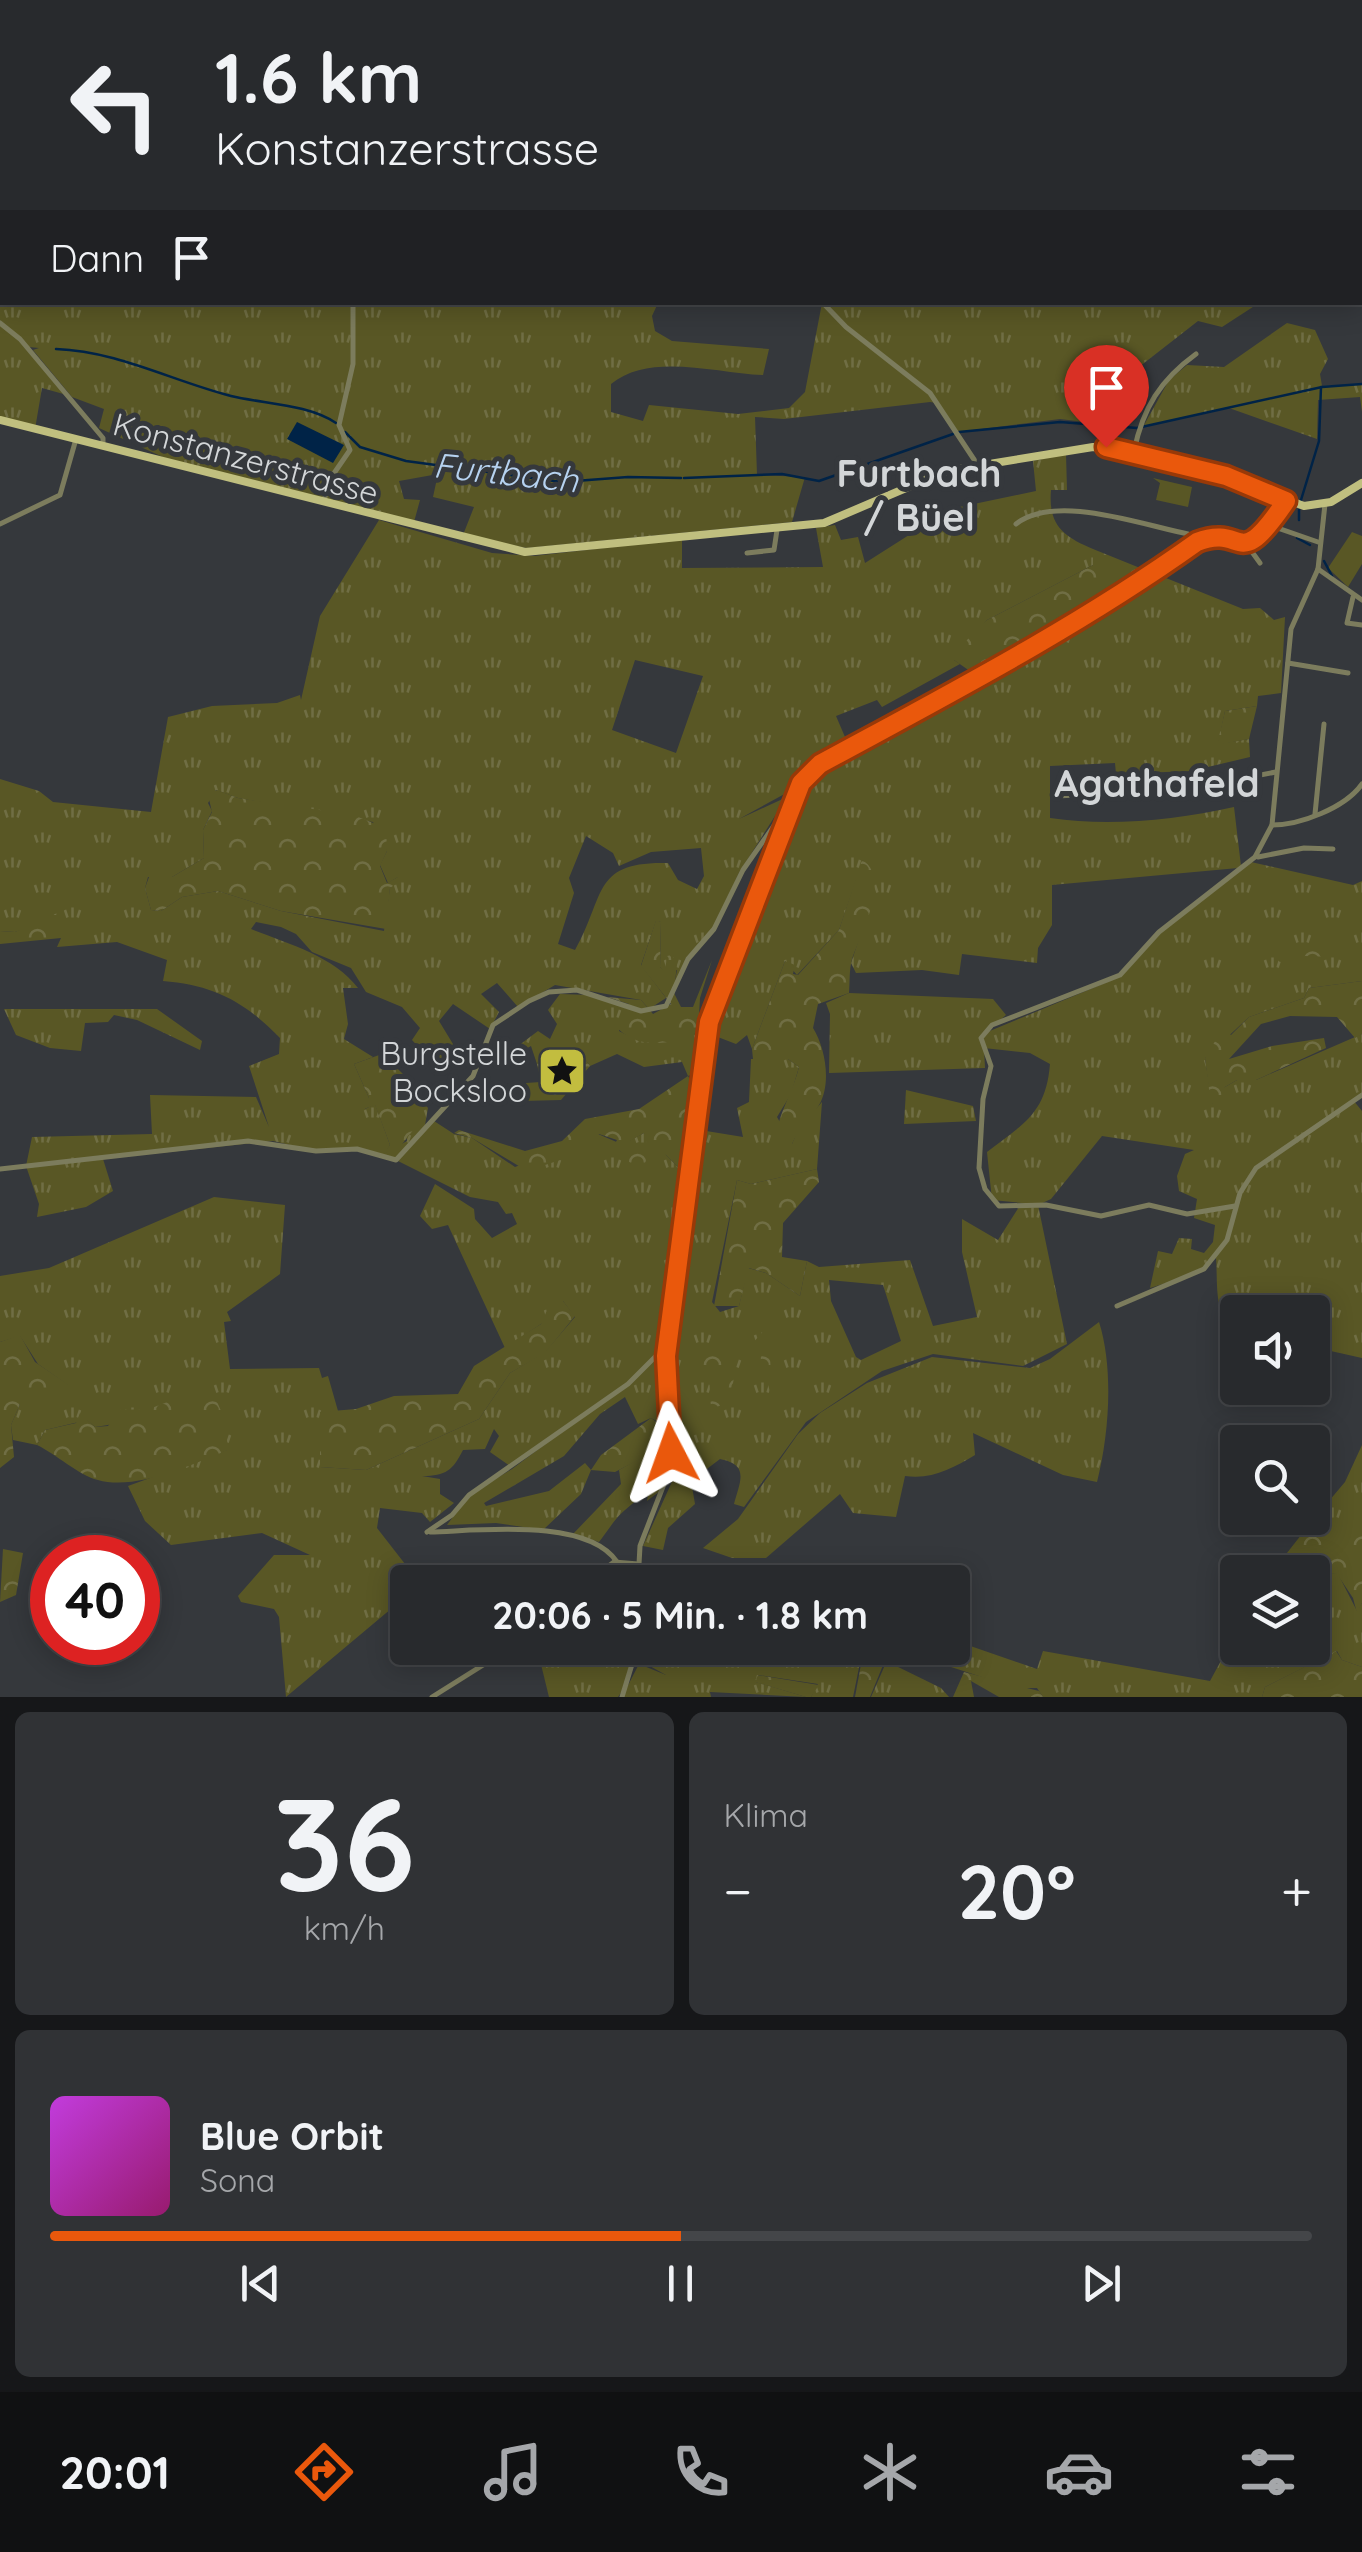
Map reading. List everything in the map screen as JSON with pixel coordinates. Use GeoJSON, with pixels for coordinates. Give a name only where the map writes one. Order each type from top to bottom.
{"type":"FeatureCollection","features":[{"type":"Feature","properties":{"kind":"main road","name":"Konstanzerstrasse"},"geometry":{"type":"LineString","coordinates":[[0,420],[525,552],[777,530],[836,520],[932,476],[978,464],[1093,447],[1134,451],[1226,476],[1286,501],[1325,504]]}},
{"type":"Feature","properties":{"kind":"main road"},"geometry":{"type":"LineString","coordinates":[[1325,504],[1362,482]]}},
{"type":"Feature","properties":{"kind":"street"},"geometry":{"type":"LineString","coordinates":[[324,504],[327,484],[350,450],[339,422],[353,364],[352,305]]}},
{"type":"Feature","properties":{"kind":"street"},"geometry":{"type":"LineString","coordinates":[[825,305],[930,393],[978,464]]}},
{"type":"Feature","properties":{"kind":"street"},"geometry":{"type":"LineString","coordinates":[[0,323],[20,339],[96,429],[103,446]]}},
{"type":"Feature","properties":{"kind":"street"},"geometry":{"type":"LineString","coordinates":[[1134,451],[1139,427],[1164,380],[1196,354]]}},
{"type":"Feature","properties":{"kind":"street"},"geometry":{"type":"LineString","coordinates":[[0,524],[60,495],[76,439]]}},
{"type":"Feature","properties":{"kind":"street"},"geometry":{"type":"LineString","coordinates":[[1247,545],[1269,525],[1286,501]]}},
{"type":"Feature","properties":{"kind":"street"},"geometry":{"type":"LineString","coordinates":[[1235,1206],[1187,1214],[1149,1205],[1100,1216],[1049,1205],[998,1206],[986,1189],[979,1168],[983,1098],[991,1066],[981,1041],[992,1025],[1120,976],[1159,932],[1255,857],[1272,825],[1293,624],[1318,569],[1325,504]]}},
{"type":"Feature","properties":{"kind":"street"},"geometry":{"type":"LineString","coordinates":[[1016,524],[1035,512],[1070,510],[1188,534],[1197,542]]}},
{"type":"Feature","properties":{"kind":"street"},"geometry":{"type":"LineString","coordinates":[[1269,525],[1318,543]]}},
{"type":"Feature","properties":{"kind":"street","name":"Konstanzerstrasse"},"geometry":{"type":"LineString","coordinates":[[748,553],[772,551],[777,530]]}},
{"type":"Feature","properties":{"kind":"street"},"geometry":{"type":"LineString","coordinates":[[0,1169],[248,1141],[316,1151],[358,1148],[396,1160],[473,1076],[493,1024],[529,1001],[549,992],[577,990],[641,1011],[666,1006],[688,959],[714,929],[743,870],[820,764],[963,689],[1030,646],[1103,607],[1197,542],[1217,538],[1247,545],[1260,563]]}},
{"type":"Feature","properties":{"kind":"street"},"geometry":{"type":"LineString","coordinates":[[1318,569],[1362,600]]}},
{"type":"Feature","properties":{"kind":"street"},"geometry":{"type":"LineString","coordinates":[[1353,596],[1347,623],[1362,625]]}},
{"type":"Feature","properties":{"kind":"street"},"geometry":{"type":"LineString","coordinates":[[1288,663],[1348,672]]}},
{"type":"Feature","properties":{"kind":"street"},"geometry":{"type":"LineString","coordinates":[[1314,814],[1324,724]]}},
{"type":"Feature","properties":{"kind":"street"},"geometry":{"type":"LineString","coordinates":[[1056,796],[1183,790],[1276,772]]}},
{"type":"Feature","properties":{"kind":"street"},"geometry":{"type":"LineString","coordinates":[[1272,825],[1346,801],[1362,784]]}},
{"type":"Feature","properties":{"kind":"street"},"geometry":{"type":"LineString","coordinates":[[667,1345],[634,1379],[469,1495],[452,1516],[427,1532],[547,1530],[604,1550],[617,1562],[638,1564],[642,1541],[670,1472],[667,1345],[709,1022],[794,797]]}},
{"type":"Feature","properties":{"kind":"street"},"geometry":{"type":"LineString","coordinates":[[1255,857],[1304,848],[1334,849]]}},
{"type":"Feature","properties":{"kind":"street"},"geometry":{"type":"LineString","coordinates":[[1117,1306],[1204,1269],[1227,1240],[1235,1206],[1262,1161],[1362,1095]]}},
{"type":"Feature","properties":{"kind":"street"},"geometry":{"type":"LineString","coordinates":[[613,1565],[617,1562]]}},
{"type":"Feature","properties":{"kind":"street"},"geometry":{"type":"LineString","coordinates":[[432,1697],[483,1665]]}},
{"type":"Feature","properties":{"kind":"street"},"geometry":{"type":"LineString","coordinates":[[622,1697],[632,1665]]}},
{"type":"Feature","properties":{"kind":"green space"},"geometry":{"type":"Polygon","coordinates":[[[0,305],[657,305],[652,316],[655,331],[672,341],[769,349],[763,375],[663,367],[627,374],[611,384],[611,412],[643,421],[649,405],[738,414],[789,408],[805,392],[822,305],[1256,305],[1222,327],[1198,321],[1139,367],[1097,363],[1085,422],[1060,419],[958,432],[937,403],[930,402],[784,419],[755,417],[757,475],[805,477],[792,522],[527,548],[463,535],[474,507],[433,497],[438,474],[399,481],[404,499],[420,500],[414,522],[165,458],[99,428],[104,409],[72,397],[33,350],[39,348],[29,347],[67,395],[42,388],[35,429],[0,420],[0,305]]]}},
{"type":"Feature","properties":{"kind":"green space"},"geometry":{"type":"Polygon","coordinates":[[[1287,323],[1315,330],[1328,359],[1320,374],[1322,386],[1362,384],[1362,412],[1360,397],[1318,400],[1317,439],[1229,408],[1143,427],[1169,380],[1187,365],[1224,367],[1287,323]]]}},
{"type":"Feature","properties":{"kind":"green space"},"geometry":{"type":"Polygon","coordinates":[[[1066,454],[1067,490],[1051,490],[1052,512],[1065,534],[1093,549],[1093,565],[987,620],[954,660],[960,664],[882,707],[877,700],[836,716],[848,744],[811,764],[790,791],[739,819],[787,797],[739,873],[714,927],[686,958],[673,993],[677,970],[665,972],[660,967],[661,922],[656,921],[641,965],[666,998],[649,1009],[641,1000],[555,985],[518,1007],[497,983],[481,994],[499,1012],[490,1029],[453,1004],[439,1021],[456,1049],[447,1060],[425,1054],[412,1040],[420,1028],[402,1007],[366,992],[351,968],[312,952],[296,934],[281,927],[256,922],[251,929],[323,959],[358,988],[343,988],[348,1024],[344,1039],[373,1057],[354,1064],[369,1098],[365,1109],[375,1104],[390,1145],[385,1153],[407,1141],[399,1089],[402,1073],[428,1108],[425,1125],[407,1151],[434,1121],[454,1134],[472,1138],[515,1167],[598,1134],[635,1150],[629,1141],[644,1133],[683,1172],[674,1290],[655,1355],[664,1351],[665,1408],[660,1423],[651,1418],[638,1424],[625,1397],[600,1414],[564,1456],[484,1503],[486,1506],[549,1491],[585,1463],[591,1470],[581,1494],[543,1530],[496,1523],[447,1525],[469,1495],[512,1469],[611,1395],[510,1466],[490,1452],[499,1436],[494,1429],[485,1449],[463,1450],[448,1470],[422,1476],[440,1479],[440,1494],[454,1503],[430,1522],[422,1513],[380,1508],[377,1528],[405,1564],[410,1565],[390,1565],[390,1610],[286,1697],[279,1617],[274,1609],[241,1602],[238,1596],[274,1555],[310,1555],[262,1533],[171,1545],[145,1521],[128,1486],[227,1450],[210,1387],[108,1425],[95,1427],[87,1420],[45,1430],[37,1445],[13,1440],[11,1425],[20,1404],[68,1385],[38,1364],[20,1336],[0,1342],[0,1276],[49,1268],[214,1197],[285,1205],[280,1274],[227,1312],[231,1321],[224,1322],[230,1369],[319,1368],[322,1378],[328,1376],[338,1411],[320,1413],[320,1467],[366,1470],[479,1419],[510,1373],[545,1352],[575,1317],[563,1301],[541,1324],[505,1348],[448,1225],[432,1229],[420,1216],[435,1184],[474,1209],[475,1219],[492,1238],[517,1224],[512,1213],[506,1214],[498,1202],[470,1197],[396,1160],[358,1149],[316,1151],[273,1141],[103,1159],[113,1191],[86,1207],[37,1217],[39,1204],[26,1166],[32,1137],[152,1134],[150,1095],[256,1097],[269,1127],[249,1066],[279,1054],[280,1038],[254,1014],[228,998],[198,987],[163,981],[167,960],[117,942],[57,947],[61,938],[52,920],[15,932],[0,931],[0,779],[39,791],[53,802],[151,812],[168,717],[212,706],[277,703],[300,695],[301,700],[320,616],[379,520],[492,553],[534,556],[682,539],[682,568],[823,567],[816,528],[835,525],[841,540],[858,537],[865,563],[950,509],[1036,491],[1033,461],[1066,454]],[[635,660],[612,730],[676,753],[703,676],[635,660]],[[216,790],[208,803],[212,811],[203,830],[204,858],[172,877],[148,877],[145,888],[151,910],[161,911],[182,897],[218,891],[281,911],[384,931],[390,888],[398,877],[388,883],[380,865],[387,851],[373,822],[238,798],[216,790]],[[586,836],[569,878],[574,893],[558,944],[575,950],[604,885],[625,868],[668,863],[678,880],[697,889],[704,876],[701,848],[651,852],[619,866],[613,853],[586,836]]]}},
{"type":"Feature","properties":{"kind":"green space"},"geometry":{"type":"Polygon","coordinates":[[[1153,478],[1192,487],[1188,507],[1156,500],[1160,483],[1153,478]]]}},
{"type":"Feature","properties":{"kind":"green space"},"geometry":{"type":"Polygon","coordinates":[[[1352,532],[1362,536],[1362,564],[1348,587],[1328,568],[1352,532]]]}},
{"type":"Feature","properties":{"kind":"green space"},"geometry":{"type":"Polygon","coordinates":[[[1093,549],[1150,572],[977,676],[954,660],[953,654],[987,620],[1093,565],[1093,549]]]}},
{"type":"Feature","properties":{"kind":"green space"},"geometry":{"type":"Polygon","coordinates":[[[1156,574],[1243,609],[1260,608],[1274,620],[1285,617],[1281,693],[1258,696],[1257,706],[1225,711],[1218,744],[1249,739],[1250,757],[1191,771],[1116,774],[1115,763],[1050,766],[1050,818],[1142,821],[1234,807],[1241,866],[1251,862],[1353,885],[1362,881],[1362,981],[1309,988],[1304,998],[1249,1017],[1205,1058],[1212,1104],[1225,1087],[1237,1080],[1256,1080],[1362,1034],[1362,1095],[1353,1100],[1362,1111],[1362,1358],[1330,1351],[1330,1295],[1220,1295],[1220,1309],[1216,1258],[1192,1275],[1150,1288],[1158,1251],[1172,1254],[1179,1238],[1192,1239],[1191,1249],[1204,1253],[1213,1242],[1215,1225],[1194,1218],[1197,1199],[1179,1191],[1177,1176],[1185,1154],[1194,1150],[1102,1136],[1051,1199],[1038,1205],[1067,1344],[1023,1366],[933,1354],[882,1371],[806,1422],[744,1507],[734,1504],[739,1470],[720,1459],[691,1481],[695,1504],[668,1528],[663,1550],[643,1546],[675,1475],[668,1365],[694,1129],[743,1137],[737,1108],[749,1102],[751,1059],[788,1059],[799,1067],[791,1094],[777,1117],[792,1144],[799,1128],[822,1102],[817,1169],[751,1184],[737,1180],[712,1302],[720,1312],[739,1306],[748,1268],[766,1273],[800,1296],[807,1261],[819,1267],[910,1260],[933,1326],[977,1317],[962,1252],[962,1219],[998,1240],[1019,1207],[1032,1204],[992,1200],[987,1152],[1022,1125],[1038,1106],[1050,1064],[1030,1053],[984,1048],[985,1068],[829,1073],[830,1014],[826,1003],[849,993],[993,999],[1006,1015],[985,1033],[1117,978],[1149,942],[1238,868],[1052,885],[1052,925],[1038,948],[1037,963],[962,954],[959,975],[922,970],[856,973],[851,963],[869,909],[863,860],[839,930],[797,975],[785,961],[752,1049],[747,1035],[736,1044],[710,1034],[801,788],[813,772],[962,692],[1156,574]],[[829,1280],[831,1301],[856,1357],[861,1360],[901,1341],[883,1285],[829,1280]]]}},
{"type":"Feature","properties":{"kind":"green space"},"geometry":{"type":"Polygon","coordinates":[[[1257,706],[1249,739],[1217,745],[1225,711],[1257,706]]]}},
{"type":"Feature","properties":{"kind":"green space"},"geometry":{"type":"Polygon","coordinates":[[[217,790],[238,798],[353,815],[386,828],[387,851],[380,866],[387,883],[398,877],[400,881],[390,888],[386,929],[281,911],[218,891],[182,897],[161,911],[151,910],[145,888],[149,877],[172,877],[204,858],[203,830],[212,812],[208,795],[217,790]]]}},
{"type":"Feature","properties":{"kind":"green space"},"geometry":{"type":"Polygon","coordinates":[[[862,860],[871,868],[874,892],[852,959],[849,993],[818,1004],[813,1028],[825,1065],[823,1096],[792,1144],[780,1148],[775,1143],[776,1133],[799,1067],[788,1059],[753,1059],[752,1049],[785,961],[795,965],[793,974],[798,975],[839,930],[862,860]]]}},
{"type":"Feature","properties":{"kind":"green space"},"geometry":{"type":"Polygon","coordinates":[[[64,910],[61,938],[0,944],[0,931],[15,932],[64,910]]]}},
{"type":"Feature","properties":{"kind":"green space"},"geometry":{"type":"Polygon","coordinates":[[[656,920],[661,922],[660,967],[665,971],[667,956],[672,955],[677,963],[674,993],[681,1007],[693,1007],[712,960],[700,998],[698,1032],[654,1043],[622,1033],[614,1024],[629,1004],[607,997],[641,1000],[653,1014],[671,1004],[641,966],[656,920]]]}},
{"type":"Feature","properties":{"kind":"green space"},"geometry":{"type":"Polygon","coordinates":[[[1339,943],[1340,949],[1333,957],[1305,956],[1280,962],[1275,958],[1277,951],[1303,944],[1339,943]]]}},
{"type":"Feature","properties":{"kind":"green space"},"geometry":{"type":"Polygon","coordinates":[[[1362,981],[1362,1034],[1355,1038],[1337,1017],[1290,1016],[1261,1024],[1229,1059],[1272,1046],[1324,1038],[1326,1048],[1256,1080],[1237,1080],[1225,1087],[1222,1097],[1211,1105],[1205,1058],[1223,1028],[1231,1035],[1249,1017],[1304,998],[1309,988],[1362,981]]]}},
{"type":"Feature","properties":{"kind":"green space"},"geometry":{"type":"Polygon","coordinates":[[[560,994],[590,995],[626,1008],[619,1031],[642,1040],[662,1041],[705,1031],[699,1071],[688,1076],[682,1062],[644,1067],[617,1054],[590,1066],[580,1052],[542,1051],[537,1064],[531,1046],[513,1056],[510,1052],[538,1031],[550,1039],[557,1024],[548,1010],[560,994]]]}},
{"type":"Feature","properties":{"kind":"green space"},"geometry":{"type":"Polygon","coordinates":[[[4,1009],[157,1009],[202,1041],[200,1050],[137,1020],[114,1015],[108,1022],[85,1023],[81,1051],[50,1048],[16,1035],[4,1009]]]}},
{"type":"Feature","properties":{"kind":"green space"},"geometry":{"type":"Polygon","coordinates":[[[557,1048],[580,1052],[590,1066],[561,1100],[521,1101],[526,1083],[541,1082],[537,1064],[542,1051],[557,1048]]]}},
{"type":"Feature","properties":{"kind":"green space"},"geometry":{"type":"Polygon","coordinates":[[[382,1054],[402,1073],[399,1089],[414,1129],[399,1148],[383,1154],[390,1145],[375,1105],[364,1109],[364,1099],[369,1098],[354,1064],[382,1054]]]}},
{"type":"Feature","properties":{"kind":"green space"},"geometry":{"type":"Polygon","coordinates":[[[688,1076],[695,1088],[683,1172],[666,1155],[648,1149],[644,1133],[630,1141],[636,1150],[649,1153],[641,1173],[620,1153],[611,1151],[617,1140],[599,1134],[584,1152],[527,1171],[472,1138],[454,1133],[459,1130],[525,1151],[562,1141],[585,1119],[639,1109],[688,1076]]]}},
{"type":"Feature","properties":{"kind":"green space"},"geometry":{"type":"Polygon","coordinates":[[[906,1090],[973,1106],[976,1121],[904,1124],[906,1090]]]}},
{"type":"Feature","properties":{"kind":"green space"},"geometry":{"type":"Polygon","coordinates":[[[817,1169],[819,1182],[783,1223],[782,1257],[807,1261],[800,1296],[766,1273],[749,1268],[739,1306],[714,1306],[737,1180],[751,1184],[817,1169]]]}},
{"type":"Feature","properties":{"kind":"green space"},"geometry":{"type":"Polygon","coordinates":[[[551,1301],[563,1301],[575,1316],[545,1353],[510,1373],[479,1419],[366,1470],[320,1467],[320,1412],[356,1409],[394,1396],[458,1394],[474,1366],[541,1324],[551,1301]]]}},
{"type":"Feature","properties":{"kind":"green space"},"geometry":{"type":"Polygon","coordinates":[[[1099,1322],[1107,1360],[1108,1402],[1097,1482],[1063,1475],[973,1433],[975,1455],[933,1475],[905,1476],[896,1517],[853,1513],[840,1494],[766,1558],[732,1558],[703,1548],[738,1519],[798,1434],[820,1413],[867,1383],[932,1357],[1030,1368],[1050,1359],[1099,1322]]]}},
{"type":"Feature","properties":{"kind":"green space"},"geometry":{"type":"Polygon","coordinates":[[[766,1328],[776,1332],[771,1374],[785,1414],[777,1421],[767,1380],[760,1377],[761,1355],[756,1356],[752,1344],[766,1328]]]}},
{"type":"Feature","properties":{"kind":"green space"},"geometry":{"type":"Polygon","coordinates":[[[20,1335],[35,1362],[69,1385],[52,1408],[20,1404],[11,1425],[14,1457],[0,1468],[0,1342],[20,1335]]]}},
{"type":"Feature","properties":{"kind":"green space"},"geometry":{"type":"Polygon","coordinates":[[[718,1348],[738,1352],[730,1402],[711,1409],[709,1375],[694,1376],[701,1361],[718,1348]]]}},
{"type":"Feature","properties":{"kind":"green space"},"geometry":{"type":"Polygon","coordinates":[[[210,1386],[225,1420],[228,1450],[182,1469],[129,1482],[98,1480],[37,1445],[45,1430],[76,1423],[80,1413],[95,1427],[108,1426],[119,1410],[149,1409],[210,1386]]]}},
{"type":"Feature","properties":{"kind":"green space"},"geometry":{"type":"Polygon","coordinates":[[[651,1418],[663,1432],[666,1462],[660,1491],[647,1501],[651,1478],[646,1456],[615,1472],[591,1470],[601,1455],[651,1418]]]}},
{"type":"Feature","properties":{"kind":"green space"},"geometry":{"type":"Polygon","coordinates":[[[1362,1445],[1362,1526],[1330,1527],[1330,1500],[1345,1482],[1362,1445]]]}},
{"type":"Feature","properties":{"kind":"green space"},"geometry":{"type":"Polygon","coordinates":[[[646,1455],[648,1488],[599,1542],[573,1534],[621,1484],[619,1470],[646,1455]]]}},
{"type":"Feature","properties":{"kind":"green space"},"geometry":{"type":"Polygon","coordinates":[[[1330,1525],[1362,1526],[1362,1603],[1357,1613],[1353,1598],[1337,1574],[1330,1574],[1330,1555],[1285,1555],[1301,1535],[1330,1535],[1330,1525]]]}},
{"type":"Feature","properties":{"kind":"green space"},"geometry":{"type":"Polygon","coordinates":[[[3,1549],[23,1553],[16,1595],[0,1602],[3,1549]]]}},
{"type":"Feature","properties":{"kind":"green space"},"geometry":{"type":"Polygon","coordinates":[[[1330,1574],[1338,1574],[1357,1611],[1362,1603],[1362,1667],[1342,1660],[1337,1651],[1330,1654],[1330,1574]]]}},
{"type":"Feature","properties":{"kind":"green space"},"geometry":{"type":"Polygon","coordinates":[[[970,1646],[1037,1669],[1043,1651],[1210,1681],[1220,1663],[1309,1665],[1265,1687],[1262,1697],[1043,1697],[1037,1688],[1016,1688],[951,1665],[970,1665],[970,1646]]]}},
{"type":"Feature","properties":{"kind":"green space"},"geometry":{"type":"Polygon","coordinates":[[[1336,1651],[1342,1660],[1362,1667],[1362,1697],[1262,1697],[1265,1687],[1308,1665],[1330,1665],[1330,1654],[1336,1651]]]}},
{"type":"Feature","properties":{"kind":"green space"},"geometry":{"type":"Polygon","coordinates":[[[541,1665],[631,1665],[626,1686],[618,1697],[549,1697],[541,1665]]]}},
{"type":"Feature","properties":{"kind":"green space"},"geometry":{"type":"Polygon","coordinates":[[[638,1665],[666,1675],[648,1665],[860,1665],[853,1697],[811,1697],[818,1684],[758,1675],[756,1682],[806,1697],[710,1692],[711,1697],[622,1697],[638,1665]]]}},
{"type":"Feature","properties":{"kind":"green space"},"geometry":{"type":"Polygon","coordinates":[[[861,1665],[883,1665],[870,1697],[855,1697],[861,1665]]]}},
{"type":"Feature","properties":{"kind":"green space"},"geometry":{"type":"Polygon","coordinates":[[[885,1665],[894,1665],[941,1688],[949,1697],[871,1697],[885,1665]]]}},
{"type":"Feature","properties":{"kind":"green space"},"geometry":{"type":"Polygon","coordinates":[[[964,1672],[1039,1691],[1043,1697],[999,1697],[971,1681],[974,1697],[953,1697],[964,1672]]]}},
{"type":"Feature","properties":{"kind":"green space"},"geometry":{"type":"Polygon","coordinates":[[[757,1675],[819,1685],[811,1697],[806,1697],[755,1682],[757,1675]]]}},
{"type":"Feature","properties":{"kind":"water"},"geometry":{"type":"Polygon","coordinates":[[[297,422],[344,445],[333,463],[287,439],[297,422]]]}},
{"type":"Feature","properties":{"kind":"waterway","name":"Furtbach"},"geometry":{"type":"LineString","coordinates":[[56,349],[101,355],[231,396],[312,412],[336,423]]}},
{"type":"Feature","properties":{"kind":"waterway","name":"Furtbach"},"geometry":{"type":"LineString","coordinates":[[959,432],[1060,422],[1137,428],[1322,387],[1362,384]]}},
{"type":"Feature","properties":{"kind":"waterway"},"geometry":{"type":"LineString","coordinates":[[1301,500],[1319,441],[1321,387]]}},
{"type":"Feature","properties":{"kind":"waterway","name":"Furtbach"},"geometry":{"type":"LineString","coordinates":[[345,432],[360,447],[406,461],[562,482],[681,478]]}},
{"type":"Feature","properties":{"kind":"waterway","name":"Furtbach"},"geometry":{"type":"LineString","coordinates":[[684,478],[782,474],[819,481],[953,434]]}},
{"type":"Feature","properties":{"kind":"waterway"},"geometry":{"type":"LineString","coordinates":[[1299,510],[1299,520]]}},
{"type":"Feature","properties":{"kind":"waterway"},"geometry":{"type":"LineString","coordinates":[[1297,538],[1310,545]]}},
{"type":"Feature","properties":{"kind":"waterway"},"geometry":{"type":"LineString","coordinates":[[1324,561],[1332,576]]}},
{"type":"Feature","properties":{"kind":"place","name":"Burgstelle Bocksloo"},"geometry":{"type":"Point","coordinates":[562,1071]}},
{"type":"Feature","properties":{"kind":"district","name":"Furtbach / Büel"},"geometry":{"type":"Point","coordinates":[919,495]}},
{"type":"Feature","properties":{"kind":"district","name":"Agathafeld"},"geometry":{"type":"Point","coordinates":[1157,783]}},
{"type":"Feature","properties":{"kind":"route"},"geometry":{"type":"LineString","coordinates":[[671,1453],[666,1356],[682,1204],[709,1022],[801,783],[820,764],[980,680],[1030,646],[1103,607],[1159,572],[1197,542],[1206,538],[1241,545],[1254,542],[1286,501],[1226,476],[1106,447]]}}]}
